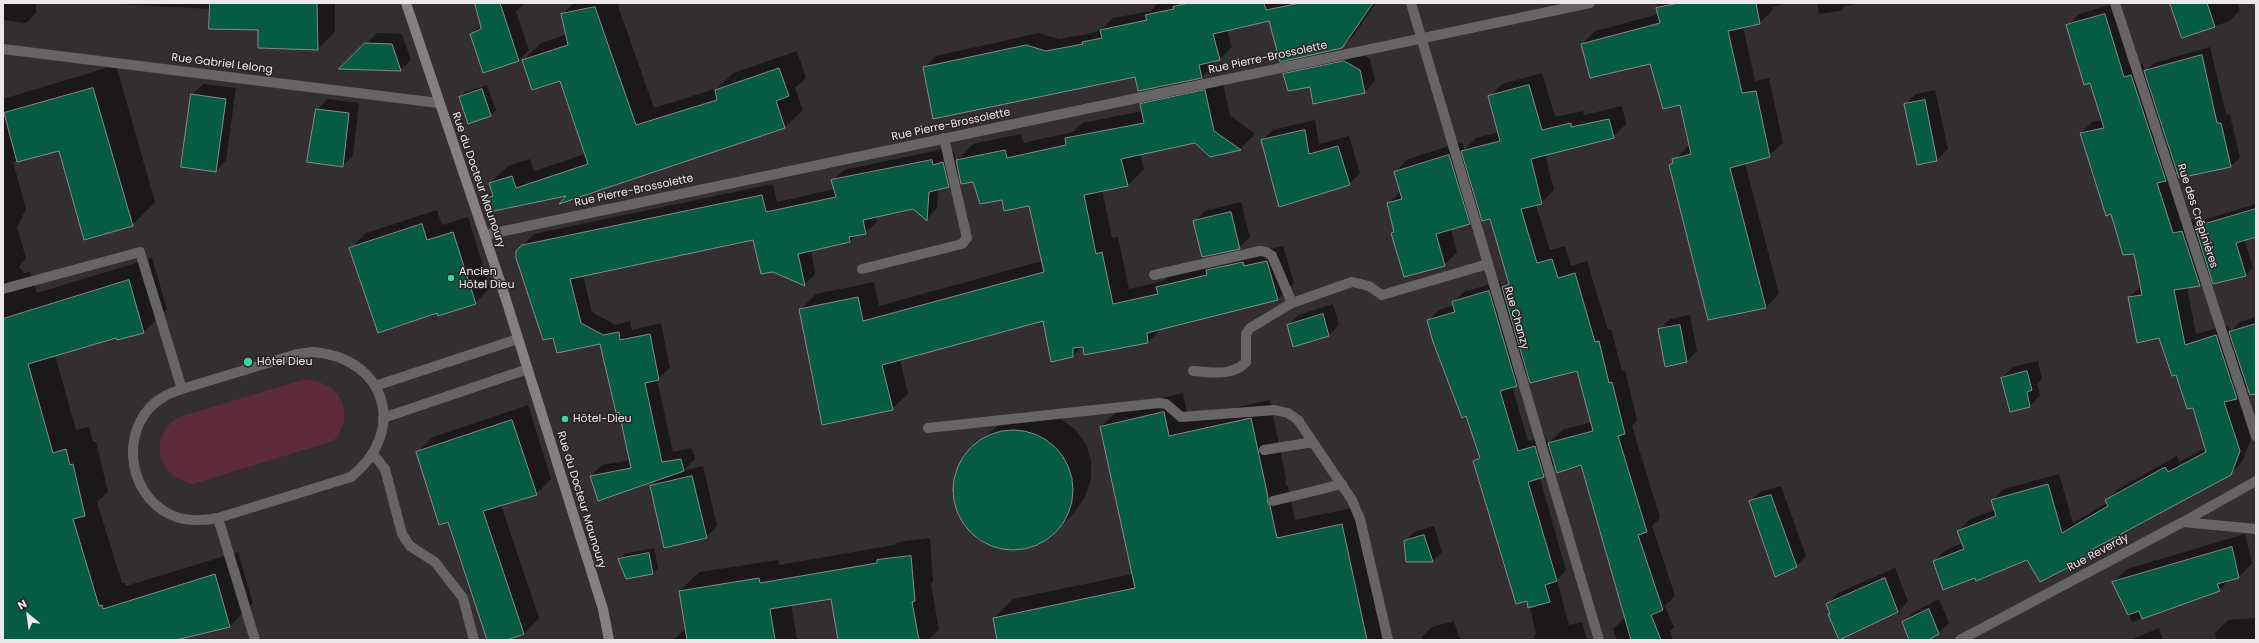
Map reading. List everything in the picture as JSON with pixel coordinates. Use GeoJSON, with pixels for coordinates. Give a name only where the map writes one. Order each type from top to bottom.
{"type":"FeatureCollection","features":[{"type":"Feature","properties":{"kind":"main road","name":"Rue du Docteur Maunoury"},"geometry":{"type":"LineString","coordinates":[[406,3],[438,103],[485,235],[528,369],[603,609],[609,640]]}},
{"type":"Feature","properties":{"kind":"street","name":"Rue Chanzy"},"geometry":{"type":"LineString","coordinates":[[1412,3],[1599,640]]}},
{"type":"Feature","properties":{"kind":"street","name":"Rue Pierre-Brossolette"},"geometry":{"type":"LineString","coordinates":[[485,235],[1421,37],[1590,3]]}},
{"type":"Feature","properties":{"kind":"street","name":"Rue des Crépinières"},"geometry":{"type":"LineString","coordinates":[[2115,3],[2256,436]]}},
{"type":"Feature","properties":{"kind":"street","name":"Rue Gabriel Lelong"},"geometry":{"type":"LineString","coordinates":[[3,49],[438,103]]}},
{"type":"Feature","properties":{"kind":"street"},"geometry":{"type":"LineString","coordinates":[[862,269],[962,244],[967,238],[944,138]]}},
{"type":"Feature","properties":{"kind":"street"},"geometry":{"type":"LineString","coordinates":[[1154,275],[1260,251],[1266,252],[1272,256],[1292,303]]}},
{"type":"Feature","properties":{"kind":"street"},"geometry":{"type":"LineString","coordinates":[[3,289],[140,252],[182,389]]}},
{"type":"Feature","properties":{"kind":"street"},"geometry":{"type":"LineString","coordinates":[[1193,371],[1231,372],[1241,368],[1246,362],[1246,334],[1250,328],[1292,303],[1352,282],[1369,286],[1382,295],[1488,264]]}},
{"type":"Feature","properties":{"kind":"street"},"geometry":{"type":"LineString","coordinates":[[374,386],[518,339]]}},
{"type":"Feature","properties":{"kind":"street"},"geometry":{"type":"LineString","coordinates":[[313,352],[329,353],[345,358],[358,366],[374,386],[383,408],[380,440],[374,454],[364,467],[351,477],[218,518],[202,521],[186,520],[164,511],[146,495],[137,481],[133,465],[132,449],[135,433],[142,419],[152,406],[165,396],[182,389],[297,354],[313,352]]}},
{"type":"Feature","properties":{"kind":"street"},"geometry":{"type":"LineString","coordinates":[[383,418],[528,369]]}},
{"type":"Feature","properties":{"kind":"street"},"geometry":{"type":"LineString","coordinates":[[928,428],[1159,403],[1166,404],[1181,418],[1275,410],[1288,413],[1298,420],[1352,500],[1360,519],[1388,640]]}},
{"type":"Feature","properties":{"kind":"street"},"geometry":{"type":"LineString","coordinates":[[1264,450],[1313,442]]}},
{"type":"Feature","properties":{"kind":"street"},"geometry":{"type":"LineString","coordinates":[[374,454],[385,469],[402,534],[410,546],[435,562],[463,598],[474,640]]}},
{"type":"Feature","properties":{"kind":"street","name":"Rue Reverdy"},"geometry":{"type":"LineString","coordinates":[[1960,640],[2183,522],[2256,481]]}},
{"type":"Feature","properties":{"kind":"street"},"geometry":{"type":"LineString","coordinates":[[1273,501],[1342,484]]}},
{"type":"Feature","properties":{"kind":"street"},"geometry":{"type":"LineString","coordinates":[[218,518],[255,640]]}},
{"type":"Feature","properties":{"kind":"street"},"geometry":{"type":"LineString","coordinates":[[2183,522],[2256,529]]}},
{"type":"Feature","properties":{"kind":"shaded area"},"geometry":{"type":"Polygon","coordinates":[[[302,380],[311,380],[324,384],[338,395],[342,402],[344,410],[343,426],[333,441],[193,484],[181,480],[171,473],[164,465],[160,455],[162,435],[179,417],[302,380]]]}},
{"type":"Feature","properties":{"kind":"building"},"geometry":{"type":"Polygon","coordinates":[[[210,3],[317,3],[318,50],[258,48],[258,30],[209,29],[210,3]]]}},
{"type":"Feature","properties":{"kind":"building"},"geometry":{"type":"Polygon","coordinates":[[[475,3],[500,3],[519,61],[483,73],[470,34],[481,29],[475,3]]]}},
{"type":"Feature","properties":{"kind":"building"},"geometry":{"type":"Polygon","coordinates":[[[1189,3],[1264,3],[1266,10],[1300,3],[1373,3],[1342,48],[1280,62],[1269,21],[1213,34],[1220,60],[1199,65],[1202,78],[1138,91],[1135,77],[933,119],[923,67],[1026,45],[1046,51],[1083,44],[1082,42],[1102,38],[1100,30],[1147,20],[1145,15],[1174,9],[1173,7],[1189,3]]]}},
{"type":"Feature","properties":{"kind":"building"},"geometry":{"type":"Polygon","coordinates":[[[1679,3],[1756,3],[1760,24],[1728,31],[1742,93],[1756,91],[1770,157],[1730,168],[1766,308],[1708,320],[1669,165],[1673,163],[1672,159],[1691,154],[1680,105],[1663,109],[1650,64],[1590,78],[1581,44],[1660,23],[1656,8],[1679,3]]]}},
{"type":"Feature","properties":{"kind":"building"},"geometry":{"type":"Polygon","coordinates":[[[2170,3],[2207,3],[2215,27],[2182,38],[2170,3]]]}},
{"type":"Feature","properties":{"kind":"building"},"geometry":{"type":"Polygon","coordinates":[[[595,7],[636,125],[717,100],[715,90],[779,68],[789,96],[776,101],[785,128],[559,204],[566,196],[489,212],[485,198],[493,196],[489,183],[512,176],[516,188],[588,164],[560,81],[532,90],[522,60],[568,45],[561,14],[595,7]]]}},
{"type":"Feature","properties":{"kind":"building"},"geometry":{"type":"Polygon","coordinates":[[[2105,14],[2124,77],[2131,75],[2166,181],[2157,183],[2173,233],[2182,231],[2200,286],[2174,290],[2185,345],[2216,335],[2237,399],[2224,402],[2240,451],[2231,475],[2093,549],[2096,553],[2040,582],[2027,560],[1976,581],[1975,578],[1943,590],[1933,561],[1964,549],[1957,531],[1996,516],[1991,500],[2048,484],[2062,533],[2108,506],[2105,500],[2165,467],[2168,472],[2206,452],[2193,408],[2187,409],[2176,375],[2172,376],[2159,338],[2137,343],[2128,297],[2142,295],[2134,254],[2123,255],[2111,214],[2106,216],[2080,133],[2104,128],[2090,83],[2084,85],[2066,25],[2105,14]]]}},
{"type":"Feature","properties":{"kind":"building"},"geometry":{"type":"Polygon","coordinates":[[[365,43],[392,44],[401,71],[339,69],[365,43]]]}},
{"type":"Feature","properties":{"kind":"building"},"geometry":{"type":"Polygon","coordinates":[[[2202,55],[2217,123],[2221,123],[2231,167],[2179,178],[2144,71],[2202,55]]]}},
{"type":"Feature","properties":{"kind":"building"},"geometry":{"type":"Polygon","coordinates":[[[1344,61],[1360,70],[1365,93],[1313,104],[1310,87],[1288,91],[1283,74],[1344,61]]]}},
{"type":"Feature","properties":{"kind":"building"},"geometry":{"type":"Polygon","coordinates":[[[1529,85],[1542,130],[1571,123],[1571,127],[1609,119],[1614,138],[1531,159],[1542,204],[1521,209],[1537,263],[1552,259],[1558,278],[1575,273],[1595,342],[1599,341],[1609,383],[1612,382],[1625,434],[1618,436],[1647,532],[1638,535],[1663,610],[1651,615],[1661,640],[1631,640],[1581,465],[1557,473],[1548,443],[1593,431],[1577,371],[1530,383],[1502,287],[1509,284],[1490,219],[1482,221],[1461,151],[1500,141],[1488,96],[1529,85]]]}},
{"type":"Feature","properties":{"kind":"building"},"geometry":{"type":"Polygon","coordinates":[[[93,88],[133,226],[84,240],[59,151],[17,162],[4,113],[93,88]]]}},
{"type":"Feature","properties":{"kind":"building"},"geometry":{"type":"Polygon","coordinates":[[[482,89],[491,116],[468,124],[459,97],[482,89]]]}},
{"type":"Feature","properties":{"kind":"building"},"geometry":{"type":"Polygon","coordinates":[[[1205,90],[1214,131],[1241,150],[1210,157],[1195,143],[1121,159],[1128,186],[1084,195],[1096,254],[1102,252],[1113,304],[1158,294],[1156,287],[1207,275],[1206,270],[1243,262],[1244,266],[1267,261],[1278,300],[1147,333],[1148,343],[1084,355],[1083,347],[1073,348],[1073,357],[1051,362],[1043,321],[882,365],[893,410],[822,425],[799,309],[858,297],[863,321],[1044,272],[1029,206],[1004,211],[1002,200],[980,204],[973,182],[961,184],[956,160],[1005,150],[1007,158],[1066,145],[1065,138],[1144,123],[1140,104],[1205,90]]]}},
{"type":"Feature","properties":{"kind":"building"},"geometry":{"type":"Polygon","coordinates":[[[191,94],[226,99],[216,172],[181,167],[191,94]]]}},
{"type":"Feature","properties":{"kind":"building"},"geometry":{"type":"Polygon","coordinates":[[[1925,100],[1937,161],[1917,165],[1904,104],[1925,100]]]}},
{"type":"Feature","properties":{"kind":"building"},"geometry":{"type":"Polygon","coordinates":[[[316,109],[349,113],[343,167],[307,162],[316,109]]]}},
{"type":"Feature","properties":{"kind":"building"},"geometry":{"type":"Polygon","coordinates":[[[1305,130],[1309,154],[1338,146],[1350,185],[1279,207],[1261,140],[1305,130]]]}},
{"type":"Feature","properties":{"kind":"building"},"geometry":{"type":"Polygon","coordinates":[[[1449,155],[1470,224],[1436,234],[1445,266],[1404,277],[1391,233],[1394,232],[1387,203],[1402,199],[1394,172],[1449,155]]]}},
{"type":"Feature","properties":{"kind":"building"},"geometry":{"type":"Polygon","coordinates":[[[932,160],[933,165],[943,162],[949,187],[929,192],[927,221],[913,209],[863,220],[866,234],[849,237],[850,242],[798,254],[805,286],[773,272],[761,274],[753,240],[570,279],[581,323],[603,335],[619,332],[620,340],[650,334],[659,380],[645,383],[662,462],[681,459],[684,471],[598,501],[590,476],[631,468],[619,412],[616,413],[600,344],[557,353],[553,338],[543,340],[516,258],[516,251],[522,245],[762,195],[766,212],[836,197],[831,180],[932,160]]]}},
{"type":"Feature","properties":{"kind":"building"},"geometry":{"type":"Polygon","coordinates":[[[2256,209],[2256,237],[2236,243],[2246,276],[2213,284],[2195,227],[2256,209]]]}},
{"type":"Feature","properties":{"kind":"building"},"geometry":{"type":"Polygon","coordinates":[[[1231,212],[1240,249],[1202,257],[1193,221],[1231,212]]]}},
{"type":"Feature","properties":{"kind":"building","name":"Ancien Hôtel Dieu"},"geometry":{"type":"Polygon","coordinates":[[[422,224],[427,240],[453,232],[476,304],[438,316],[437,313],[378,333],[349,248],[422,224]]]}},
{"type":"Feature","properties":{"kind":"building"},"geometry":{"type":"Polygon","coordinates":[[[129,280],[144,333],[117,340],[116,338],[28,364],[53,453],[66,449],[70,465],[73,464],[85,516],[73,519],[99,606],[102,605],[103,609],[215,574],[230,627],[176,640],[3,640],[3,319],[129,280]]]}},
{"type":"Feature","properties":{"kind":"building"},"geometry":{"type":"Polygon","coordinates":[[[1489,291],[1517,386],[1500,391],[1518,451],[1535,446],[1544,477],[1528,482],[1557,581],[1545,585],[1550,602],[1528,608],[1527,601],[1516,604],[1473,461],[1480,458],[1466,416],[1462,418],[1433,342],[1427,320],[1455,312],[1452,302],[1489,291]]]}},
{"type":"Feature","properties":{"kind":"building"},"geometry":{"type":"Polygon","coordinates":[[[1323,314],[1329,336],[1293,347],[1287,325],[1323,314]]]}},
{"type":"Feature","properties":{"kind":"building"},"geometry":{"type":"Polygon","coordinates":[[[2256,324],[2256,394],[2250,395],[2229,332],[2256,324]]]}},
{"type":"Feature","properties":{"kind":"building"},"geometry":{"type":"Polygon","coordinates":[[[1680,325],[1687,362],[1665,367],[1658,329],[1680,325]]]}},
{"type":"Feature","properties":{"kind":"building"},"geometry":{"type":"Polygon","coordinates":[[[2027,371],[2032,390],[2027,392],[2030,407],[2010,412],[2001,378],[2027,371]]]}},
{"type":"Feature","properties":{"kind":"building"},"geometry":{"type":"Polygon","coordinates":[[[1164,412],[1169,436],[1251,418],[1268,497],[1267,502],[1270,506],[1277,538],[1342,524],[1367,640],[997,640],[993,618],[1135,588],[1100,427],[1164,412]]]}},
{"type":"Feature","properties":{"kind":"building"},"geometry":{"type":"Polygon","coordinates":[[[512,420],[537,495],[483,511],[524,634],[507,640],[487,640],[448,522],[439,525],[416,452],[512,420]]]}},
{"type":"Feature","properties":{"kind":"building"},"geometry":{"type":"Polygon","coordinates":[[[1013,430],[1036,435],[1046,440],[1055,448],[1063,457],[1068,467],[1073,490],[1068,513],[1063,523],[1055,532],[1046,540],[1036,545],[1013,550],[990,545],[980,540],[971,532],[963,523],[958,513],[953,490],[958,467],[963,457],[971,448],[980,440],[990,435],[1013,430]]]}},
{"type":"Feature","properties":{"kind":"building"},"geometry":{"type":"Polygon","coordinates":[[[692,476],[707,538],[664,548],[650,486],[692,476]]]}},
{"type":"Feature","properties":{"kind":"building"},"geometry":{"type":"Polygon","coordinates":[[[1771,495],[1797,567],[1775,577],[1749,501],[1771,495]]]}},
{"type":"Feature","properties":{"kind":"building"},"geometry":{"type":"Polygon","coordinates":[[[1424,535],[1433,562],[1406,562],[1404,541],[1424,535]]]}},
{"type":"Feature","properties":{"kind":"building"},"geometry":{"type":"Polygon","coordinates":[[[2232,547],[2239,578],[2217,584],[2220,591],[2142,619],[2139,611],[2128,615],[2112,582],[2232,547]]]}},
{"type":"Feature","properties":{"kind":"building"},"geometry":{"type":"Polygon","coordinates":[[[649,553],[653,574],[626,579],[618,559],[649,553]]]}},
{"type":"Feature","properties":{"kind":"building"},"geometry":{"type":"Polygon","coordinates":[[[911,556],[915,601],[912,602],[919,640],[838,640],[831,599],[770,609],[775,640],[687,640],[679,591],[759,578],[760,583],[877,563],[877,560],[911,556]]]}},
{"type":"Feature","properties":{"kind":"building"},"geometry":{"type":"Polygon","coordinates":[[[1885,578],[1898,612],[1839,640],[1828,614],[1830,614],[1826,604],[1885,578]]]}},
{"type":"Feature","properties":{"kind":"building"},"geometry":{"type":"Polygon","coordinates":[[[1929,609],[1939,634],[1928,640],[1909,640],[1902,622],[1929,609]]]}},
{"type":"Feature","properties":{"kind":"place","name":"Ancien Hôtel Dieu"},"geometry":{"type":"Point","coordinates":[451,278]}},
{"type":"Feature","properties":{"kind":"place","name":"Hôtel Dieu"},"geometry":{"type":"Point","coordinates":[248,362]}},
{"type":"Feature","properties":{"kind":"place","name":"Hôtel-Dieu"},"geometry":{"type":"Point","coordinates":[565,419]}}]}
